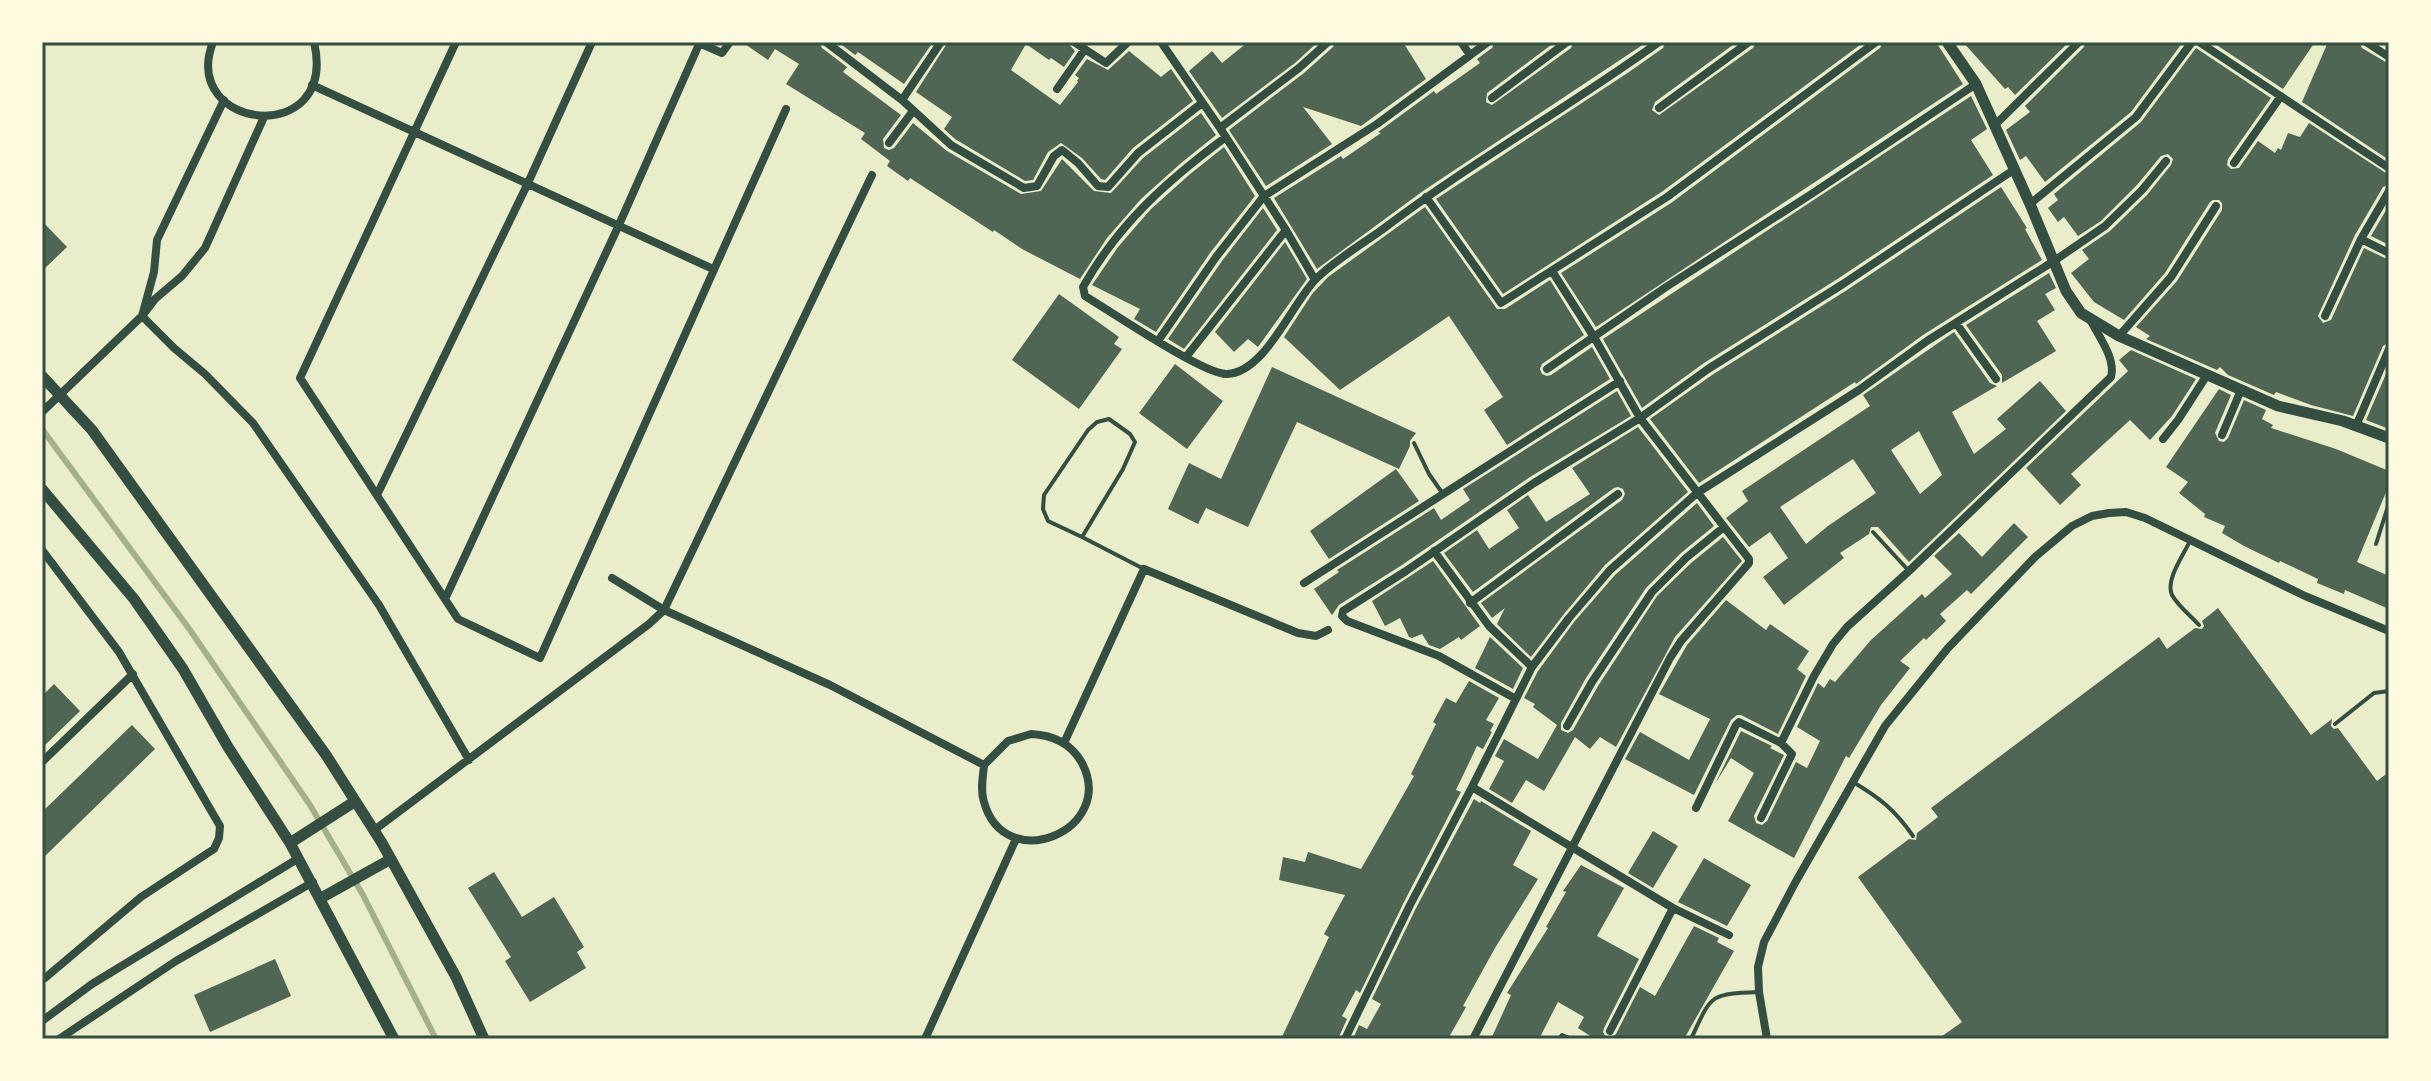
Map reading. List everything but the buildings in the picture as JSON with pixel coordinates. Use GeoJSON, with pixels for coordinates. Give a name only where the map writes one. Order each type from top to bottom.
{"type":"FeatureCollection","features":[{"type":"Feature","properties":{"kind":"street"},"geometry":{"type":"LineString","coordinates":[[213,42],[209,69],[214,86],[224,100],[242,113],[264,117],[281,114],[296,106],[308,93],[316,77],[318,59],[314,42]]}},
{"type":"Feature","properties":{"kind":"street"},"geometry":{"type":"LineString","coordinates":[[456,42],[300,378],[458,619],[540,658],[786,109]]}},
{"type":"Feature","properties":{"kind":"street"},"geometry":{"type":"LineString","coordinates":[[377,495],[527,185],[592,42]]}},
{"type":"Feature","properties":{"kind":"street"},"geometry":{"type":"LineString","coordinates":[[445,599],[618,227],[699,42],[722,53],[730,42]]}},
{"type":"Feature","properties":{"kind":"street"},"geometry":{"type":"LineString","coordinates":[[826,42],[902,100],[951,145],[1021,187],[1037,186],[1054,156],[1062,150],[1098,186],[1108,187],[1138,153],[1202,103]]}},
{"type":"Feature","properties":{"kind":"street"},"geometry":{"type":"LineString","coordinates":[[902,100],[941,42]]}},
{"type":"Feature","properties":{"kind":"street"},"geometry":{"type":"LineString","coordinates":[[1074,42],[1107,63],[1128,42]]}},
{"type":"Feature","properties":{"kind":"street"},"geometry":{"type":"LineString","coordinates":[[1161,42],[1226,137],[1315,280]]}},
{"type":"Feature","properties":{"kind":"street"},"geometry":{"type":"LineString","coordinates":[[1220,128],[1328,42]]}},
{"type":"Feature","properties":{"kind":"street"},"geometry":{"type":"LineString","coordinates":[[1461,42],[1470,55]]}},
{"type":"Feature","properties":{"kind":"street"},"geometry":{"type":"LineString","coordinates":[[1158,341],[1216,257],[1264,196],[1377,124],[1488,42]]}},
{"type":"Feature","properties":{"kind":"street"},"geometry":{"type":"LineString","coordinates":[[1492,98],[1567,42]]}},
{"type":"Feature","properties":{"kind":"street"},"geometry":{"type":"LineString","coordinates":[[1226,137],[1143,205],[1116,235],[1083,287],[1085,296],[1158,341],[1212,372],[1226,374],[1237,372],[1267,349],[1315,280],[1426,197],[1659,42]]}},
{"type":"Feature","properties":{"kind":"street"},"geometry":{"type":"LineString","coordinates":[[1659,108],[1749,42]]}},
{"type":"Feature","properties":{"kind":"street"},"geometry":{"type":"LineString","coordinates":[[1426,197],[1501,303],[1667,197],[1876,42]]}},
{"type":"Feature","properties":{"kind":"street"},"geometry":{"type":"LineString","coordinates":[[1947,42],[1976,84],[1996,124],[2073,305],[2090,320],[2119,336],[2278,406],[2343,421],[2389,438]]}},
{"type":"Feature","properties":{"kind":"street"},"geometry":{"type":"LineString","coordinates":[[1996,124],[2079,42]]}},
{"type":"Feature","properties":{"kind":"street"},"geometry":{"type":"LineString","coordinates":[[2030,204],[2136,117],[2192,42]]}},
{"type":"Feature","properties":{"kind":"street"},"geometry":{"type":"LineString","coordinates":[[2199,42],[2389,168]]}},
{"type":"Feature","properties":{"kind":"street"},"geometry":{"type":"LineString","coordinates":[[2366,42],[2389,57]]}},
{"type":"Feature","properties":{"kind":"street"},"geometry":{"type":"LineString","coordinates":[[1057,89],[1085,49]]}},
{"type":"Feature","properties":{"kind":"street"},"geometry":{"type":"LineString","coordinates":[[1547,369],[1666,287],[1976,84]]}},
{"type":"Feature","properties":{"kind":"street"},"geometry":{"type":"LineString","coordinates":[[312,85],[713,269]]}},
{"type":"Feature","properties":{"kind":"street"},"geometry":{"type":"LineString","coordinates":[[2234,163],[2281,96]]}},
{"type":"Feature","properties":{"kind":"street"},"geometry":{"type":"LineString","coordinates":[[142,316],[154,272],[157,240],[224,100]]}},
{"type":"Feature","properties":{"kind":"street"},"geometry":{"type":"LineString","coordinates":[[889,143],[913,111]]}},
{"type":"Feature","properties":{"kind":"street"},"geometry":{"type":"LineString","coordinates":[[45,409],[182,276],[205,248],[264,117]]}},
{"type":"Feature","properties":{"kind":"street"},"geometry":{"type":"LineString","coordinates":[[1345,1039],[1532,667],[1610,570],[1697,493],[1859,390],[1894,363],[2105,226],[2166,161]]}},
{"type":"Feature","properties":{"kind":"street"},"geometry":{"type":"LineString","coordinates":[[1516,699],[1439,656],[1347,621],[1342,616],[1343,611],[2015,169]]}},
{"type":"Feature","properties":{"kind":"street"},"geometry":{"type":"LineString","coordinates":[[373,831],[664,610],[872,175]]}},
{"type":"Feature","properties":{"kind":"street"},"geometry":{"type":"LineString","coordinates":[[2325,316],[2361,239],[2389,191]]}},
{"type":"Feature","properties":{"kind":"street"},"geometry":{"type":"LineString","coordinates":[[2119,336],[2171,277],[2216,206]]}},
{"type":"Feature","properties":{"kind":"street"},"geometry":{"type":"LineString","coordinates":[[1186,357],[1286,230]]}},
{"type":"Feature","properties":{"kind":"street"},"geometry":{"type":"LineString","coordinates":[[2361,239],[2389,253]]}},
{"type":"Feature","properties":{"kind":"street"},"geometry":{"type":"LineString","coordinates":[[1473,1039],[1670,658],[1681,641],[1748,566],[1749,559],[1640,418],[1552,271]]}},
{"type":"Feature","properties":{"kind":"street"},"geometry":{"type":"LineString","coordinates":[[142,316],[253,423],[379,605],[469,760]]}},
{"type":"Feature","properties":{"kind":"street"},"geometry":{"type":"LineString","coordinates":[[1781,743],[1833,644],[2111,377],[2111,361],[2090,320]]}},
{"type":"Feature","properties":{"kind":"street"},"geometry":{"type":"LineString","coordinates":[[1956,323],[1996,379]]}},
{"type":"Feature","properties":{"kind":"street"},"geometry":{"type":"LineString","coordinates":[[2356,426],[2389,349]]}},
{"type":"Feature","properties":{"kind":"street"},"geometry":{"type":"LineString","coordinates":[[2163,439],[2207,375]]}},
{"type":"Feature","properties":{"kind":"street"},"geometry":{"type":"LineString","coordinates":[[42,376],[92,430],[326,755],[391,859],[456,977],[484,1039]]}},
{"type":"Feature","properties":{"kind":"street"},"geometry":{"type":"LineString","coordinates":[[1304,583],[1620,381]]}},
{"type":"Feature","properties":{"kind":"street"},"geometry":{"type":"LineString","coordinates":[[2222,435],[2241,390]]}},
{"type":"Feature","properties":{"kind":"street"},"geometry":{"type":"LineString","coordinates":[[42,489],[134,599],[167,646],[313,882],[394,1039]]}},
{"type":"Feature","properties":{"kind":"street"},"geometry":{"type":"LineString","coordinates":[[1470,603],[1618,494]]}},
{"type":"Feature","properties":{"kind":"street"},"geometry":{"type":"LineString","coordinates":[[1767,1039],[1758,967],[1764,942],[1885,726],[1938,659],[2035,557],[2072,526],[2092,516],[2126,512],[2145,518],[2305,596],[2389,631]]}},
{"type":"Feature","properties":{"kind":"street"},"geometry":{"type":"LineString","coordinates":[[1567,726],[1592,682],[1652,592],[1686,558],[1724,527]]}},
{"type":"Feature","properties":{"kind":"street"},"geometry":{"type":"LineString","coordinates":[[1434,551],[1470,603],[1499,637],[1532,667]]}},
{"type":"Feature","properties":{"kind":"street"},"geometry":{"type":"LineString","coordinates":[[44,555],[101,627],[133,674],[220,826],[214,849],[141,897],[45,978]]}},
{"type":"Feature","properties":{"kind":"street"},"geometry":{"type":"LineString","coordinates":[[1064,743],[1144,569],[1298,633],[1316,636],[1328,630]]}},
{"type":"Feature","properties":{"kind":"street"},"geometry":{"type":"LineString","coordinates":[[612,578],[664,610],[830,685],[984,765]]}},
{"type":"Feature","properties":{"kind":"street"},"geometry":{"type":"LineString","coordinates":[[42,762],[133,674]]}},
{"type":"Feature","properties":{"kind":"street"},"geometry":{"type":"LineString","coordinates":[[1696,808],[1737,723],[1781,743],[1792,754],[1761,818]]}},
{"type":"Feature","properties":{"kind":"street"},"geometry":{"type":"LineString","coordinates":[[1043,735],[1064,743],[1081,760],[1085,771],[1088,783],[1084,807],[1062,833],[1039,840],[1016,839],[996,824],[984,803],[984,765],[999,749],[1019,736],[1043,735]]}},
{"type":"Feature","properties":{"kind":"street"},"geometry":{"type":"LineString","coordinates":[[1472,787],[1673,908],[1729,935]]}},
{"type":"Feature","properties":{"kind":"street"},"geometry":{"type":"LineString","coordinates":[[290,843],[354,802]]}},
{"type":"Feature","properties":{"kind":"street"},"geometry":{"type":"LineString","coordinates":[[925,1039],[1016,839]]}},
{"type":"Feature","properties":{"kind":"street"},"geometry":{"type":"LineString","coordinates":[[42,1021],[92,984],[299,858]]}},
{"type":"Feature","properties":{"kind":"street"},"geometry":{"type":"LineString","coordinates":[[321,898],[391,859]]}},
{"type":"Feature","properties":{"kind":"street"},"geometry":{"type":"LineString","coordinates":[[59,1039],[176,961],[313,882]]}},
{"type":"Feature","properties":{"kind":"street"},"geometry":{"type":"LineString","coordinates":[[1610,1031],[1673,908]]}},
{"type":"Feature","properties":{"kind":"lane"},"geometry":{"type":"LineString","coordinates":[[1082,537],[1123,469],[1135,442],[1130,434],[1109,419],[1097,422],[1088,430],[1044,495],[1043,509],[1048,521],[1144,569]]}},
{"type":"Feature","properties":{"kind":"lane"},"geometry":{"type":"LineString","coordinates":[[1414,443],[1443,494]]}},
{"type":"Feature","properties":{"kind":"lane"},"geometry":{"type":"LineString","coordinates":[[2376,544],[2389,503]]}},
{"type":"Feature","properties":{"kind":"lane"},"geometry":{"type":"LineString","coordinates":[[1873,532],[1909,571]]}},
{"type":"Feature","properties":{"kind":"lane"},"geometry":{"type":"LineString","coordinates":[[2191,539],[2170,588],[2173,597],[2199,625]]}},
{"type":"Feature","properties":{"kind":"lane"},"geometry":{"type":"LineString","coordinates":[[2335,724],[2374,693],[2389,691]]}},
{"type":"Feature","properties":{"kind":"lane"},"geometry":{"type":"LineString","coordinates":[[1853,782],[1881,799],[1913,836]]}},
{"type":"Feature","properties":{"kind":"lane"},"geometry":{"type":"LineString","coordinates":[[1691,1039],[1707,1006],[1716,997],[1724,993],[1759,992]]}},
{"type":"Feature","properties":{"kind":"lane"},"geometry":{"type":"LineString","coordinates":[[1559,1039],[1562,1035],[1572,1039]]}},
{"type":"Feature","properties":{"kind":"waterway"},"geometry":{"type":"LineString","coordinates":[[42,429],[190,630],[310,805],[363,895],[436,1039]]}}]}
